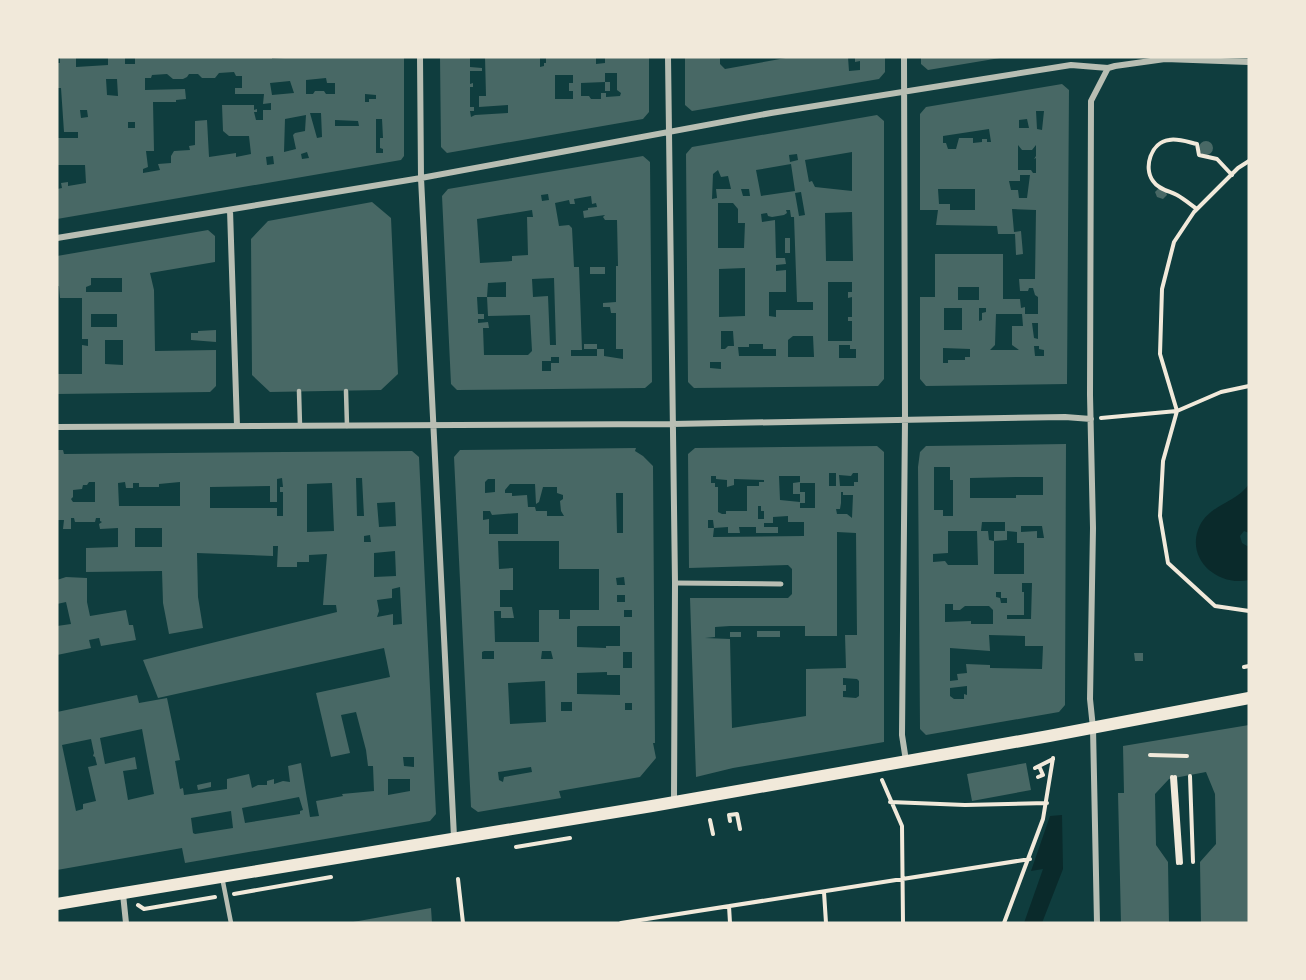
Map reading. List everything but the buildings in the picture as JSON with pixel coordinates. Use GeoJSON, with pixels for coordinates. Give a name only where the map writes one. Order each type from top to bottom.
{"type":"FeatureCollection","features":[{"type":"Feature","properties":{"kind":"main road"},"geometry":{"type":"LineString","coordinates":[[57,904],[906,761],[1249,698]]}},
{"type":"Feature","properties":{"kind":"street"},"geometry":{"type":"LineString","coordinates":[[420,57],[421,178],[454,837]]}},
{"type":"Feature","properties":{"kind":"street"},"geometry":{"type":"LineString","coordinates":[[668,57],[675,584],[674,801]]}},
{"type":"Feature","properties":{"kind":"street"},"geometry":{"type":"LineString","coordinates":[[904,57],[905,420],[902,735],[906,761]]}},
{"type":"Feature","properties":{"kind":"street"},"geometry":{"type":"LineString","coordinates":[[57,238],[421,178],[771,113],[1071,65],[1108,68],[1166,58],[1249,62]]}},
{"type":"Feature","properties":{"kind":"street"},"geometry":{"type":"LineString","coordinates":[[1097,923],[1093,728],[1090,699],[1093,528],[1091,101],[1108,68]]}},
{"type":"Feature","properties":{"kind":"street"},"geometry":{"type":"LineString","coordinates":[[230,210],[237,426]]}},
{"type":"Feature","properties":{"kind":"street"},"geometry":{"type":"LineString","coordinates":[[57,427],[672,424],[881,419],[1091,418]]}},
{"type":"Feature","properties":{"kind":"street"},"geometry":{"type":"LineString","coordinates":[[675,584],[781,584]]}},
{"type":"Feature","properties":{"kind":"street"},"geometry":{"type":"LineString","coordinates":[[123,894],[126,923]]}},
{"type":"Feature","properties":{"kind":"lane"},"geometry":{"type":"LineString","coordinates":[[299,391],[300,426]]}},
{"type":"Feature","properties":{"kind":"lane"},"geometry":{"type":"LineString","coordinates":[[346,391],[347,426]]}},
{"type":"Feature","properties":{"kind":"lane"},"geometry":{"type":"LineString","coordinates":[[222,877],[231,923]]}},
{"type":"Feature","properties":{"kind":"path"},"geometry":{"type":"LineString","coordinates":[[1197,209],[1153,182],[1148,170],[1154,148],[1165,140],[1172,139],[1197,144],[1199,155],[1217,159],[1232,175]]}},
{"type":"Feature","properties":{"kind":"path"},"geometry":{"type":"LineString","coordinates":[[1249,161],[1197,209],[1174,242],[1162,289],[1160,354],[1177,411],[1163,461],[1160,516],[1168,563],[1215,606],[1249,611]]}},
{"type":"Feature","properties":{"kind":"path"},"geometry":{"type":"LineString","coordinates":[[1091,418],[1177,411],[1221,392],[1249,386]]}},
{"type":"Feature","properties":{"kind":"path"},"geometry":{"type":"LineString","coordinates":[[1150,755],[1187,756]]}},
{"type":"Feature","properties":{"kind":"path"},"geometry":{"type":"LineString","coordinates":[[1004,923],[1030,860],[1047,803],[1053,758],[1037,767],[1043,775],[1038,777]]}},
{"type":"Feature","properties":{"kind":"path"},"geometry":{"type":"LineString","coordinates":[[1190,776],[1193,862]]}},
{"type":"Feature","properties":{"kind":"path"},"geometry":{"type":"LineString","coordinates":[[1173,777],[1180,863]]}},
{"type":"Feature","properties":{"kind":"path"},"geometry":{"type":"LineString","coordinates":[[881,780],[902,826],[903,923]]}},
{"type":"Feature","properties":{"kind":"path"},"geometry":{"type":"LineString","coordinates":[[890,802],[965,805],[1047,803]]}},
{"type":"Feature","properties":{"kind":"path"},"geometry":{"type":"LineString","coordinates":[[730,821],[729,815],[737,814],[740,829]]}},
{"type":"Feature","properties":{"kind":"path"},"geometry":{"type":"LineString","coordinates":[[710,820],[713,834]]}},
{"type":"Feature","properties":{"kind":"path"},"geometry":{"type":"LineString","coordinates":[[621,923],[1030,860]]}},
{"type":"Feature","properties":{"kind":"path"},"geometry":{"type":"LineString","coordinates":[[458,879],[464,923]]}},
{"type":"Feature","properties":{"kind":"path"},"geometry":{"type":"LineString","coordinates":[[824,892],[825,923]]}},
{"type":"Feature","properties":{"kind":"path"},"geometry":{"type":"LineString","coordinates":[[729,906],[730,923]]}},
{"type":"Feature","properties":{"kind":"path"},"geometry":{"type":"LineString","coordinates":[[676,914],[676,923]]}},
{"type":"Feature","properties":{"kind":"path"},"geometry":{"type":"LineString","coordinates":[[657,923],[658,917]]}},
{"type":"Feature","properties":{"kind":"water"},"geometry":{"type":"Polygon","coordinates":[[[1249,484],[1249,533],[1244,531],[1240,536],[1242,543],[1249,545],[1249,580],[1226,579],[1206,568],[1196,548],[1196,537],[1200,525],[1210,512],[1244,490],[1249,484]]]}},
{"type":"Feature","properties":{"kind":"water"},"geometry":{"type":"Polygon","coordinates":[[[1062,815],[1063,869],[1042,923],[1024,923],[1043,869],[1031,871],[1050,816],[1062,815]]]}}]}
